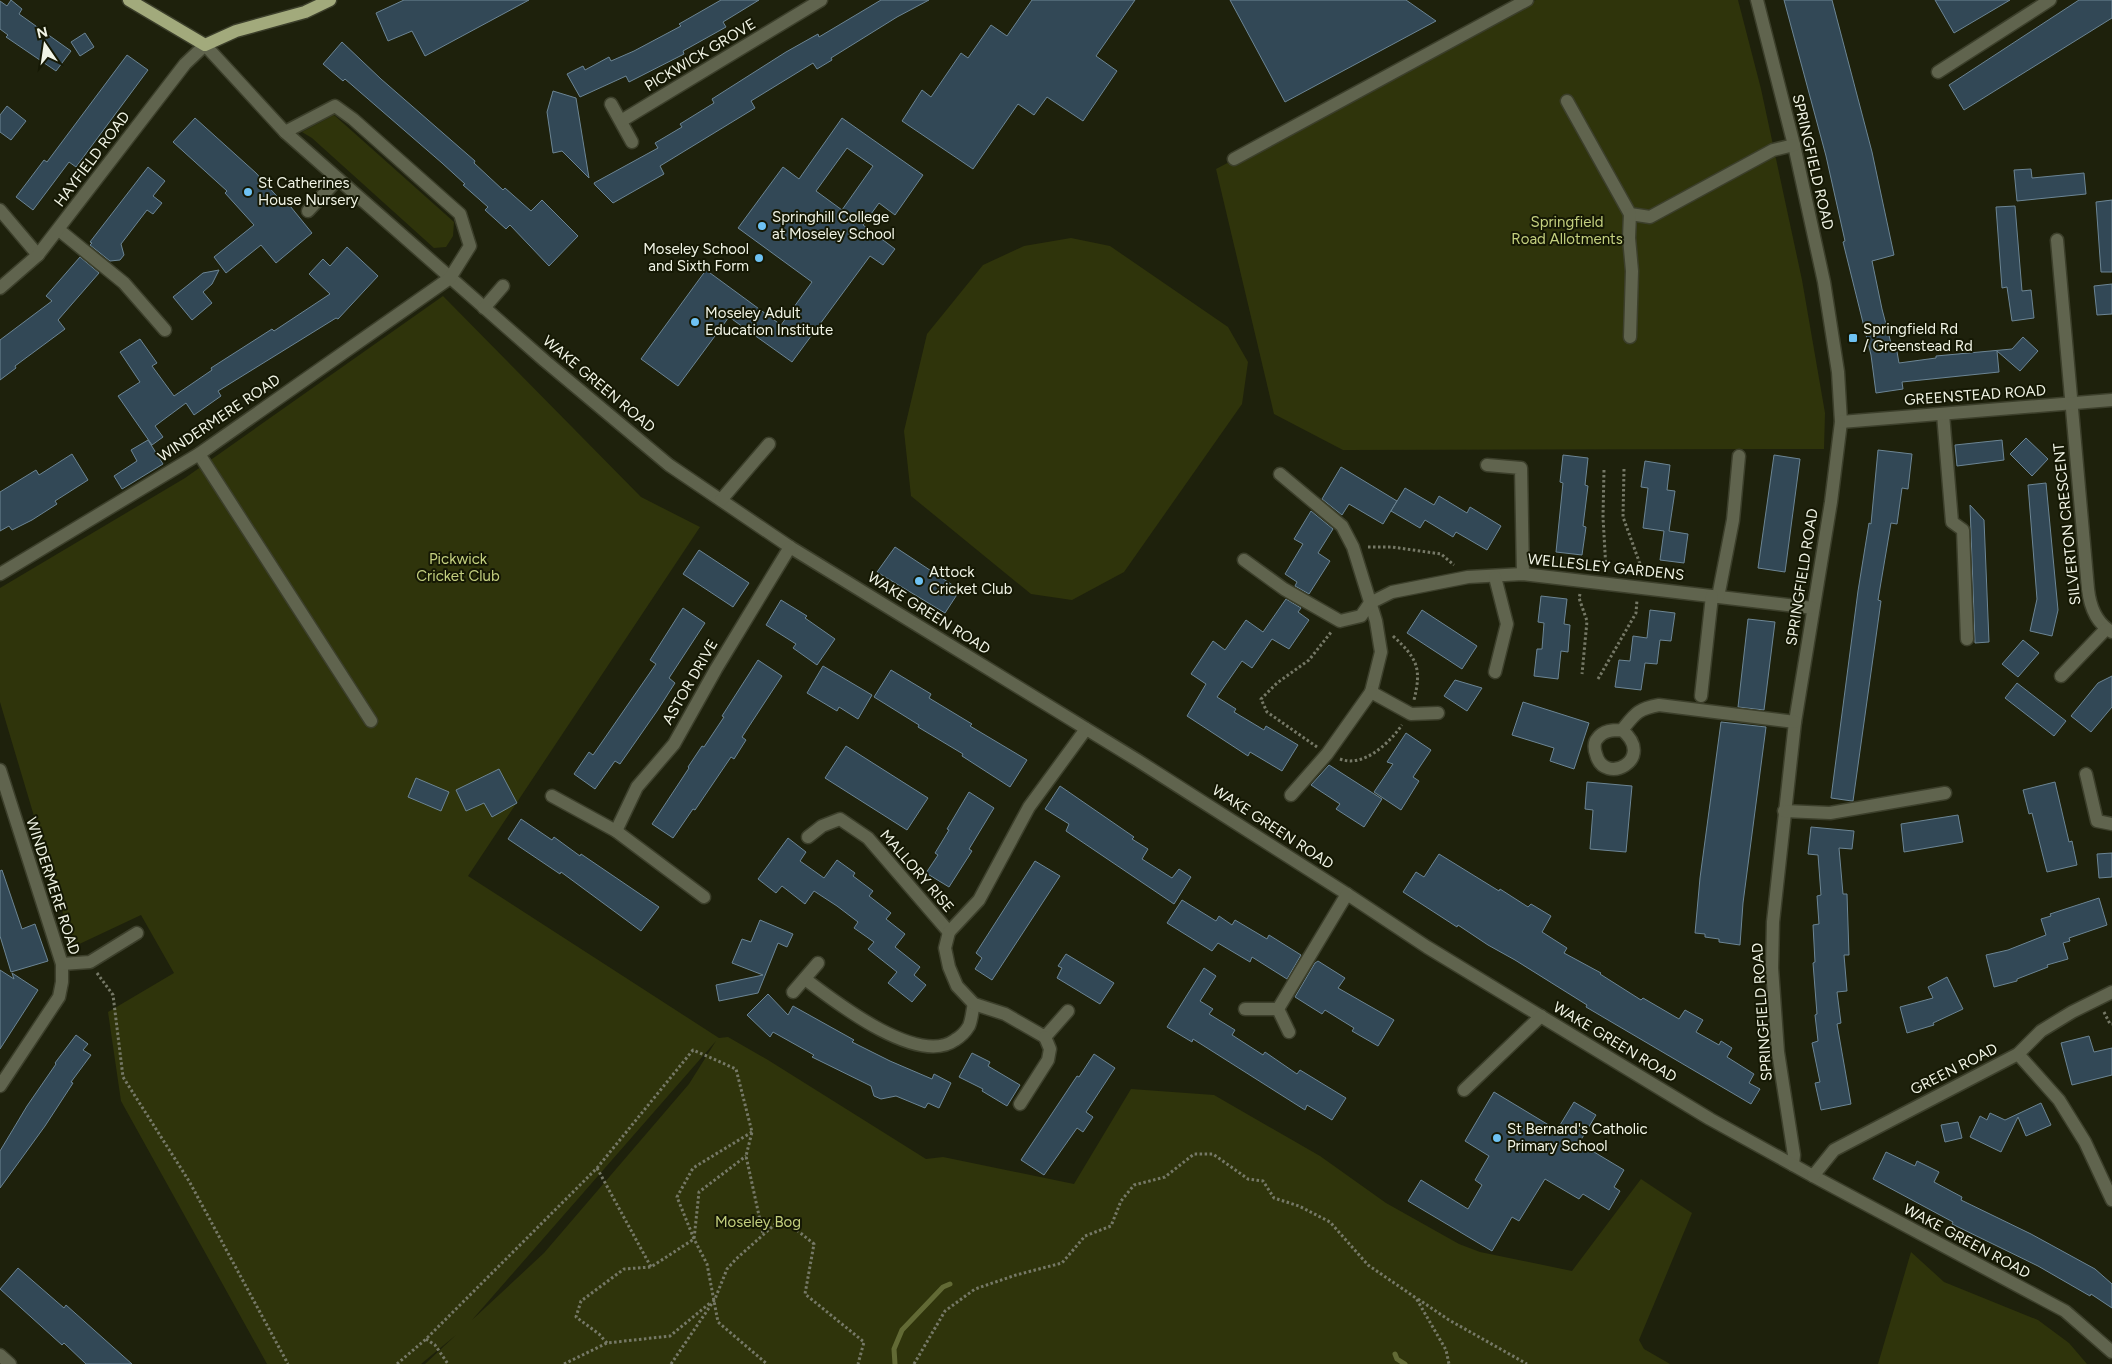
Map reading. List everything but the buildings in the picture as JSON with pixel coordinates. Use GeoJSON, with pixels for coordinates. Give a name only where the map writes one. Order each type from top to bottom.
{"type":"FeatureCollection","features":[{"type":"Feature","properties":{"kind":"main road","name":"WAKE GREEN ROAD"},"geometry":{"type":"LineString","coordinates":[[129,0],[205,45]]}},
{"type":"Feature","properties":{"kind":"main road"},"geometry":{"type":"LineString","coordinates":[[205,45],[236,31],[305,12],[330,0]]}},
{"type":"Feature","properties":{"kind":"street","name":"PICKWICK GROVE"},"geometry":{"type":"LineString","coordinates":[[622,121],[821,0]]}},
{"type":"Feature","properties":{"kind":"street"},"geometry":{"type":"LineString","coordinates":[[1234,159],[1527,0]]}},
{"type":"Feature","properties":{"kind":"street","name":"SPRINGFIELD ROAD"},"geometry":{"type":"LineString","coordinates":[[1757,0],[1794,145],[1824,282],[1838,372],[1841,422],[1831,502],[1795,722],[1773,922],[1772,968],[1778,1052],[1794,1165]]}},
{"type":"Feature","properties":{"kind":"street"},"geometry":{"type":"LineString","coordinates":[[2025,0],[2032,11]]}},
{"type":"Feature","properties":{"kind":"street"},"geometry":{"type":"LineString","coordinates":[[1938,72],[2050,0]]}},
{"type":"Feature","properties":{"kind":"street","name":"WAKE GREEN ROAD"},"geometry":{"type":"LineString","coordinates":[[205,45],[285,132],[484,308],[669,465],[790,547],[1086,729],[1427,947],[1710,1119],[2065,1311],[2112,1352]]}},
{"type":"Feature","properties":{"kind":"street","name":"HAYFIELD ROAD"},"geometry":{"type":"LineString","coordinates":[[0,288],[38,255],[185,64],[205,45]]}},
{"type":"Feature","properties":{"kind":"street"},"geometry":{"type":"LineString","coordinates":[[1566,101],[1630,214],[1629,238],[1632,271],[1630,337]]}},
{"type":"Feature","properties":{"kind":"street"},"geometry":{"type":"LineString","coordinates":[[611,104],[632,142]]}},
{"type":"Feature","properties":{"kind":"street"},"geometry":{"type":"LineString","coordinates":[[285,132],[335,106],[353,119],[460,214],[470,246],[450,278]]}},
{"type":"Feature","properties":{"kind":"street"},"geometry":{"type":"LineString","coordinates":[[1630,214],[1650,217],[1773,150],[1794,145]]}},
{"type":"Feature","properties":{"kind":"street"},"geometry":{"type":"LineString","coordinates":[[308,211],[338,179]]}},
{"type":"Feature","properties":{"kind":"street"},"geometry":{"type":"LineString","coordinates":[[0,210],[38,255]]}},
{"type":"Feature","properties":{"kind":"street"},"geometry":{"type":"LineString","coordinates":[[58,230],[124,283],[165,330]]}},
{"type":"Feature","properties":{"kind":"street","name":"SILVERTON CRESCENT"},"geometry":{"type":"LineString","coordinates":[[2057,240],[2088,589],[2090,603],[2095,616],[2109,631]]}},
{"type":"Feature","properties":{"kind":"street","name":"WINDERMERE ROAD"},"geometry":{"type":"LineString","coordinates":[[0,574],[199,454],[450,278]]}},
{"type":"Feature","properties":{"kind":"street"},"geometry":{"type":"LineString","coordinates":[[484,308],[503,286]]}},
{"type":"Feature","properties":{"kind":"street","name":"GREENSTEAD ROAD"},"geometry":{"type":"LineString","coordinates":[[1841,422],[2112,400]]}},
{"type":"Feature","properties":{"kind":"street"},"geometry":{"type":"LineString","coordinates":[[1943,414],[1952,522],[1963,530],[1967,639]]}},
{"type":"Feature","properties":{"kind":"street"},"geometry":{"type":"LineString","coordinates":[[721,500],[769,444]]}},
{"type":"Feature","properties":{"kind":"street"},"geometry":{"type":"LineString","coordinates":[[199,454],[371,721]]}},
{"type":"Feature","properties":{"kind":"street"},"geometry":{"type":"LineString","coordinates":[[1701,696],[1715,596],[1732,520],[1739,456]]}},
{"type":"Feature","properties":{"kind":"street"},"geometry":{"type":"LineString","coordinates":[[1487,465],[1521,468],[1523,574]]}},
{"type":"Feature","properties":{"kind":"street"},"geometry":{"type":"LineString","coordinates":[[1280,474],[1342,526],[1353,546],[1376,621],[1382,652],[1371,692],[1328,754],[1291,795]]}},
{"type":"Feature","properties":{"kind":"street","name":"ASTOR DRIVE"},"geometry":{"type":"LineString","coordinates":[[616,831],[637,787],[674,744],[716,669],[790,547]]}},
{"type":"Feature","properties":{"kind":"street"},"geometry":{"type":"LineString","coordinates":[[1244,560],[1284,590],[1340,621]]}},
{"type":"Feature","properties":{"kind":"street","name":"WELLESLEY GARDENS"},"geometry":{"type":"LineString","coordinates":[[1340,621],[1361,616],[1370,603],[1392,592],[1468,577],[1523,574],[1813,608]]}},
{"type":"Feature","properties":{"kind":"street"},"geometry":{"type":"LineString","coordinates":[[1495,577],[1507,624],[1495,672]]}},
{"type":"Feature","properties":{"kind":"street"},"geometry":{"type":"LineString","coordinates":[[2061,676],[2109,631]]}},
{"type":"Feature","properties":{"kind":"street"},"geometry":{"type":"LineString","coordinates":[[1371,692],[1411,714],[1438,713]]}},
{"type":"Feature","properties":{"kind":"street"},"geometry":{"type":"LineString","coordinates":[[1622,730],[1642,709],[1659,705],[1795,722]]}},
{"type":"Feature","properties":{"kind":"street"},"geometry":{"type":"LineString","coordinates":[[1020,1104],[1048,1060],[1050,1049],[1045,1037],[1004,1014],[974,1004],[957,986],[948,967],[945,948],[949,932],[979,900],[1029,807],[1086,729]]}},
{"type":"Feature","properties":{"kind":"street"},"geometry":{"type":"LineString","coordinates":[[2086,774],[2097,821],[2112,824]]}},
{"type":"Feature","properties":{"kind":"street","name":"WINDERMERE ROAD"},"geometry":{"type":"LineString","coordinates":[[0,1086],[59,997],[62,982],[62,964],[1,779]]}},
{"type":"Feature","properties":{"kind":"street"},"geometry":{"type":"LineString","coordinates":[[1784,811],[1830,813],[1945,793]]}},
{"type":"Feature","properties":{"kind":"street"},"geometry":{"type":"LineString","coordinates":[[552,796],[616,831],[704,897]]}},
{"type":"Feature","properties":{"kind":"street","name":"MALLORY RISE"},"geometry":{"type":"LineString","coordinates":[[808,837],[822,826],[840,819],[868,838],[949,932]]}},
{"type":"Feature","properties":{"kind":"street"},"geometry":{"type":"LineString","coordinates":[[1278,1009],[1346,894]]}},
{"type":"Feature","properties":{"kind":"street"},"geometry":{"type":"LineString","coordinates":[[62,964],[90,962],[137,933]]}},
{"type":"Feature","properties":{"kind":"street"},"geometry":{"type":"LineString","coordinates":[[793,992],[818,963]]}},
{"type":"Feature","properties":{"kind":"street"},"geometry":{"type":"LineString","coordinates":[[805,979],[882,1032],[916,1044],[936,1046],[950,1044],[968,1027],[974,1004]]}},
{"type":"Feature","properties":{"kind":"street","name":"GREEN ROAD"},"geometry":{"type":"LineString","coordinates":[[1813,1176],[1834,1150],[2018,1054],[2041,1031],[2072,1012],[2112,992]]}},
{"type":"Feature","properties":{"kind":"street"},"geometry":{"type":"LineString","coordinates":[[1245,1009],[1278,1009]]}},
{"type":"Feature","properties":{"kind":"street"},"geometry":{"type":"LineString","coordinates":[[1278,1009],[1289,1032]]}},
{"type":"Feature","properties":{"kind":"street"},"geometry":{"type":"LineString","coordinates":[[1045,1037],[1068,1011]]}},
{"type":"Feature","properties":{"kind":"street"},"geometry":{"type":"LineString","coordinates":[[1464,1090],[1541,1016]]}},
{"type":"Feature","properties":{"kind":"street"},"geometry":{"type":"LineString","coordinates":[[2018,1054],[2059,1100],[2085,1142],[2112,1200]]}},
{"type":"Feature","properties":{"kind":"street"},"geometry":{"type":"LineString","coordinates":[[0,1355],[10,1364]]}},
{"type":"Feature","properties":{"kind":"path"},"geometry":{"type":"LineString","coordinates":[[1598,679],[1636,613],[1643,588],[1623,517],[1624,469]]}},
{"type":"Feature","properties":{"kind":"path"},"geometry":{"type":"LineString","coordinates":[[1604,470],[1603,517],[1606,583]]}},
{"type":"Feature","properties":{"kind":"path"},"geometry":{"type":"LineString","coordinates":[[1353,546],[1392,547],[1441,554],[1468,577]]}},
{"type":"Feature","properties":{"kind":"path"},"geometry":{"type":"LineString","coordinates":[[1582,580],[1579,598],[1587,621],[1582,674]]}},
{"type":"Feature","properties":{"kind":"path"},"geometry":{"type":"LineString","coordinates":[[1340,621],[1309,660],[1277,683],[1261,699],[1267,712],[1328,754],[1348,762],[1368,757],[1395,735],[1411,714],[1419,674],[1409,651],[1376,621]]}},
{"type":"Feature","properties":{"kind":"path"},"geometry":{"type":"LineString","coordinates":[[90,962],[113,995],[122,1077],[189,1181],[288,1364]]}},
{"type":"Feature","properties":{"kind":"path"},"geometry":{"type":"LineString","coordinates":[[2100,1005],[2110,1024],[2112,1024]]}},
{"type":"Feature","properties":{"kind":"path"},"geometry":{"type":"LineString","coordinates":[[397,1364],[426,1339],[597,1168],[693,1050],[736,1069],[752,1132],[746,1156],[763,1234]]}},
{"type":"Feature","properties":{"kind":"path"},"geometry":{"type":"LineString","coordinates":[[752,1132],[693,1168],[678,1196],[694,1239],[707,1264],[718,1322],[767,1364]]}},
{"type":"Feature","properties":{"kind":"path"},"geometry":{"type":"LineString","coordinates":[[914,1364],[945,1311],[975,1289],[1016,1275],[1062,1263],[1085,1236],[1110,1226],[1121,1202],[1134,1185],[1165,1177],[1194,1154],[1213,1154],[1248,1179],[1264,1182],[1274,1198],[1298,1206],[1330,1222],[1368,1265],[1449,1320],[1527,1364]]}},
{"type":"Feature","properties":{"kind":"path"},"geometry":{"type":"LineString","coordinates":[[694,1239],[699,1192],[746,1156]]}},
{"type":"Feature","properties":{"kind":"path"},"geometry":{"type":"LineString","coordinates":[[597,1168],[651,1267]]}},
{"type":"Feature","properties":{"kind":"path"},"geometry":{"type":"LineString","coordinates":[[671,1364],[715,1300],[727,1269],[782,1218],[814,1244],[806,1294],[864,1342],[858,1364]]}},
{"type":"Feature","properties":{"kind":"path"},"geometry":{"type":"LineString","coordinates":[[607,1343],[599,1334],[576,1317],[581,1301],[624,1269],[651,1267],[694,1239]]}},
{"type":"Feature","properties":{"kind":"path"},"geometry":{"type":"LineString","coordinates":[[1416,1298],[1446,1350],[1449,1364]]}},
{"type":"Feature","properties":{"kind":"path"},"geometry":{"type":"LineString","coordinates":[[564,1364],[607,1343],[670,1336],[715,1300]]}},
{"type":"Feature","properties":{"kind":"path"},"geometry":{"type":"LineString","coordinates":[[426,1339],[435,1345],[448,1364]]}},
{"type":"Feature","properties":{"kind":"green space","name":"Springfield Road Allotments"},"geometry":{"type":"Polygon","coordinates":[[[1536,0],[1738,0],[1761,89],[1802,280],[1825,413],[1824,449],[1343,450],[1274,414],[1216,169],[1536,0]]]}},
{"type":"Feature","properties":{"kind":"green space"},"geometry":{"type":"Polygon","coordinates":[[[334,115],[454,222],[453,236],[446,247],[434,248],[312,138],[302,132],[334,115]]]}},
{"type":"Feature","properties":{"kind":"green space"},"geometry":{"type":"Polygon","coordinates":[[[1071,238],[1110,246],[1228,327],[1248,362],[1242,404],[1124,572],[1072,600],[1031,594],[911,496],[904,431],[927,334],[983,265],[1024,246],[1071,238]]]}},
{"type":"Feature","properties":{"kind":"green space"},"geometry":{"type":"Polygon","coordinates":[[[443,296],[641,497],[700,527],[468,876],[719,1038],[728,1037],[768,1060],[926,1159],[943,1157],[1074,1184],[1131,1089],[1214,1095],[1320,1156],[1386,1203],[1459,1244],[1480,1252],[1572,1271],[1641,1179],[1692,1213],[1639,1340],[1644,1349],[1670,1364],[425,1364],[456,1335],[421,1364],[267,1364],[121,1101],[108,1012],[174,973],[141,915],[73,947],[0,702],[0,588],[185,478],[443,296]],[[716,1041],[472,1320],[544,1253],[689,1084],[716,1041]]]}},
{"type":"Feature","properties":{"kind":"green space"},"geometry":{"type":"Polygon","coordinates":[[[1911,1252],[1944,1282],[2038,1320],[2069,1343],[2087,1364],[1878,1364],[1911,1252]]]}},
{"type":"Feature","properties":{"kind":"waterway"},"geometry":{"type":"LineString","coordinates":[[895,1364],[894,1349],[902,1330],[943,1287],[950,1284]]}},
{"type":"Feature","properties":{"kind":"waterway"},"geometry":{"type":"LineString","coordinates":[[1395,1354],[1397,1359],[1405,1364]]}},
{"type":"Feature","properties":{"kind":"place","name":"St Catherines House Nursery"},"geometry":{"type":"Point","coordinates":[248,192]}},
{"type":"Feature","properties":{"kind":"place","name":"Springhill College at Moseley School"},"geometry":{"type":"Point","coordinates":[762,226]}},
{"type":"Feature","properties":{"kind":"place","name":"Moseley School and Sixth Form"},"geometry":{"type":"Point","coordinates":[759,258]}},
{"type":"Feature","properties":{"kind":"place","name":"Moseley Adult Education Institute"},"geometry":{"type":"Point","coordinates":[695,322]}},
{"type":"Feature","properties":{"kind":"place","name":"Springfield Rd / Greenstead Rd"},"geometry":{"type":"Point","coordinates":[1853,338]}},
{"type":"Feature","properties":{"kind":"place","name":"Attock Cricket Club"},"geometry":{"type":"Point","coordinates":[919,581]}},
{"type":"Feature","properties":{"kind":"place","name":"St Bernard's Catholic Primary School"},"geometry":{"type":"Point","coordinates":[1497,1138]}},
{"type":"Feature","properties":{"kind":"park label","name":"Pickwick Cricket Club"},"geometry":{"type":"Point","coordinates":[458,568]}},
{"type":"Feature","properties":{"kind":"park label","name":"Moseley Bog"},"geometry":{"type":"Point","coordinates":[758,1222]}}]}
